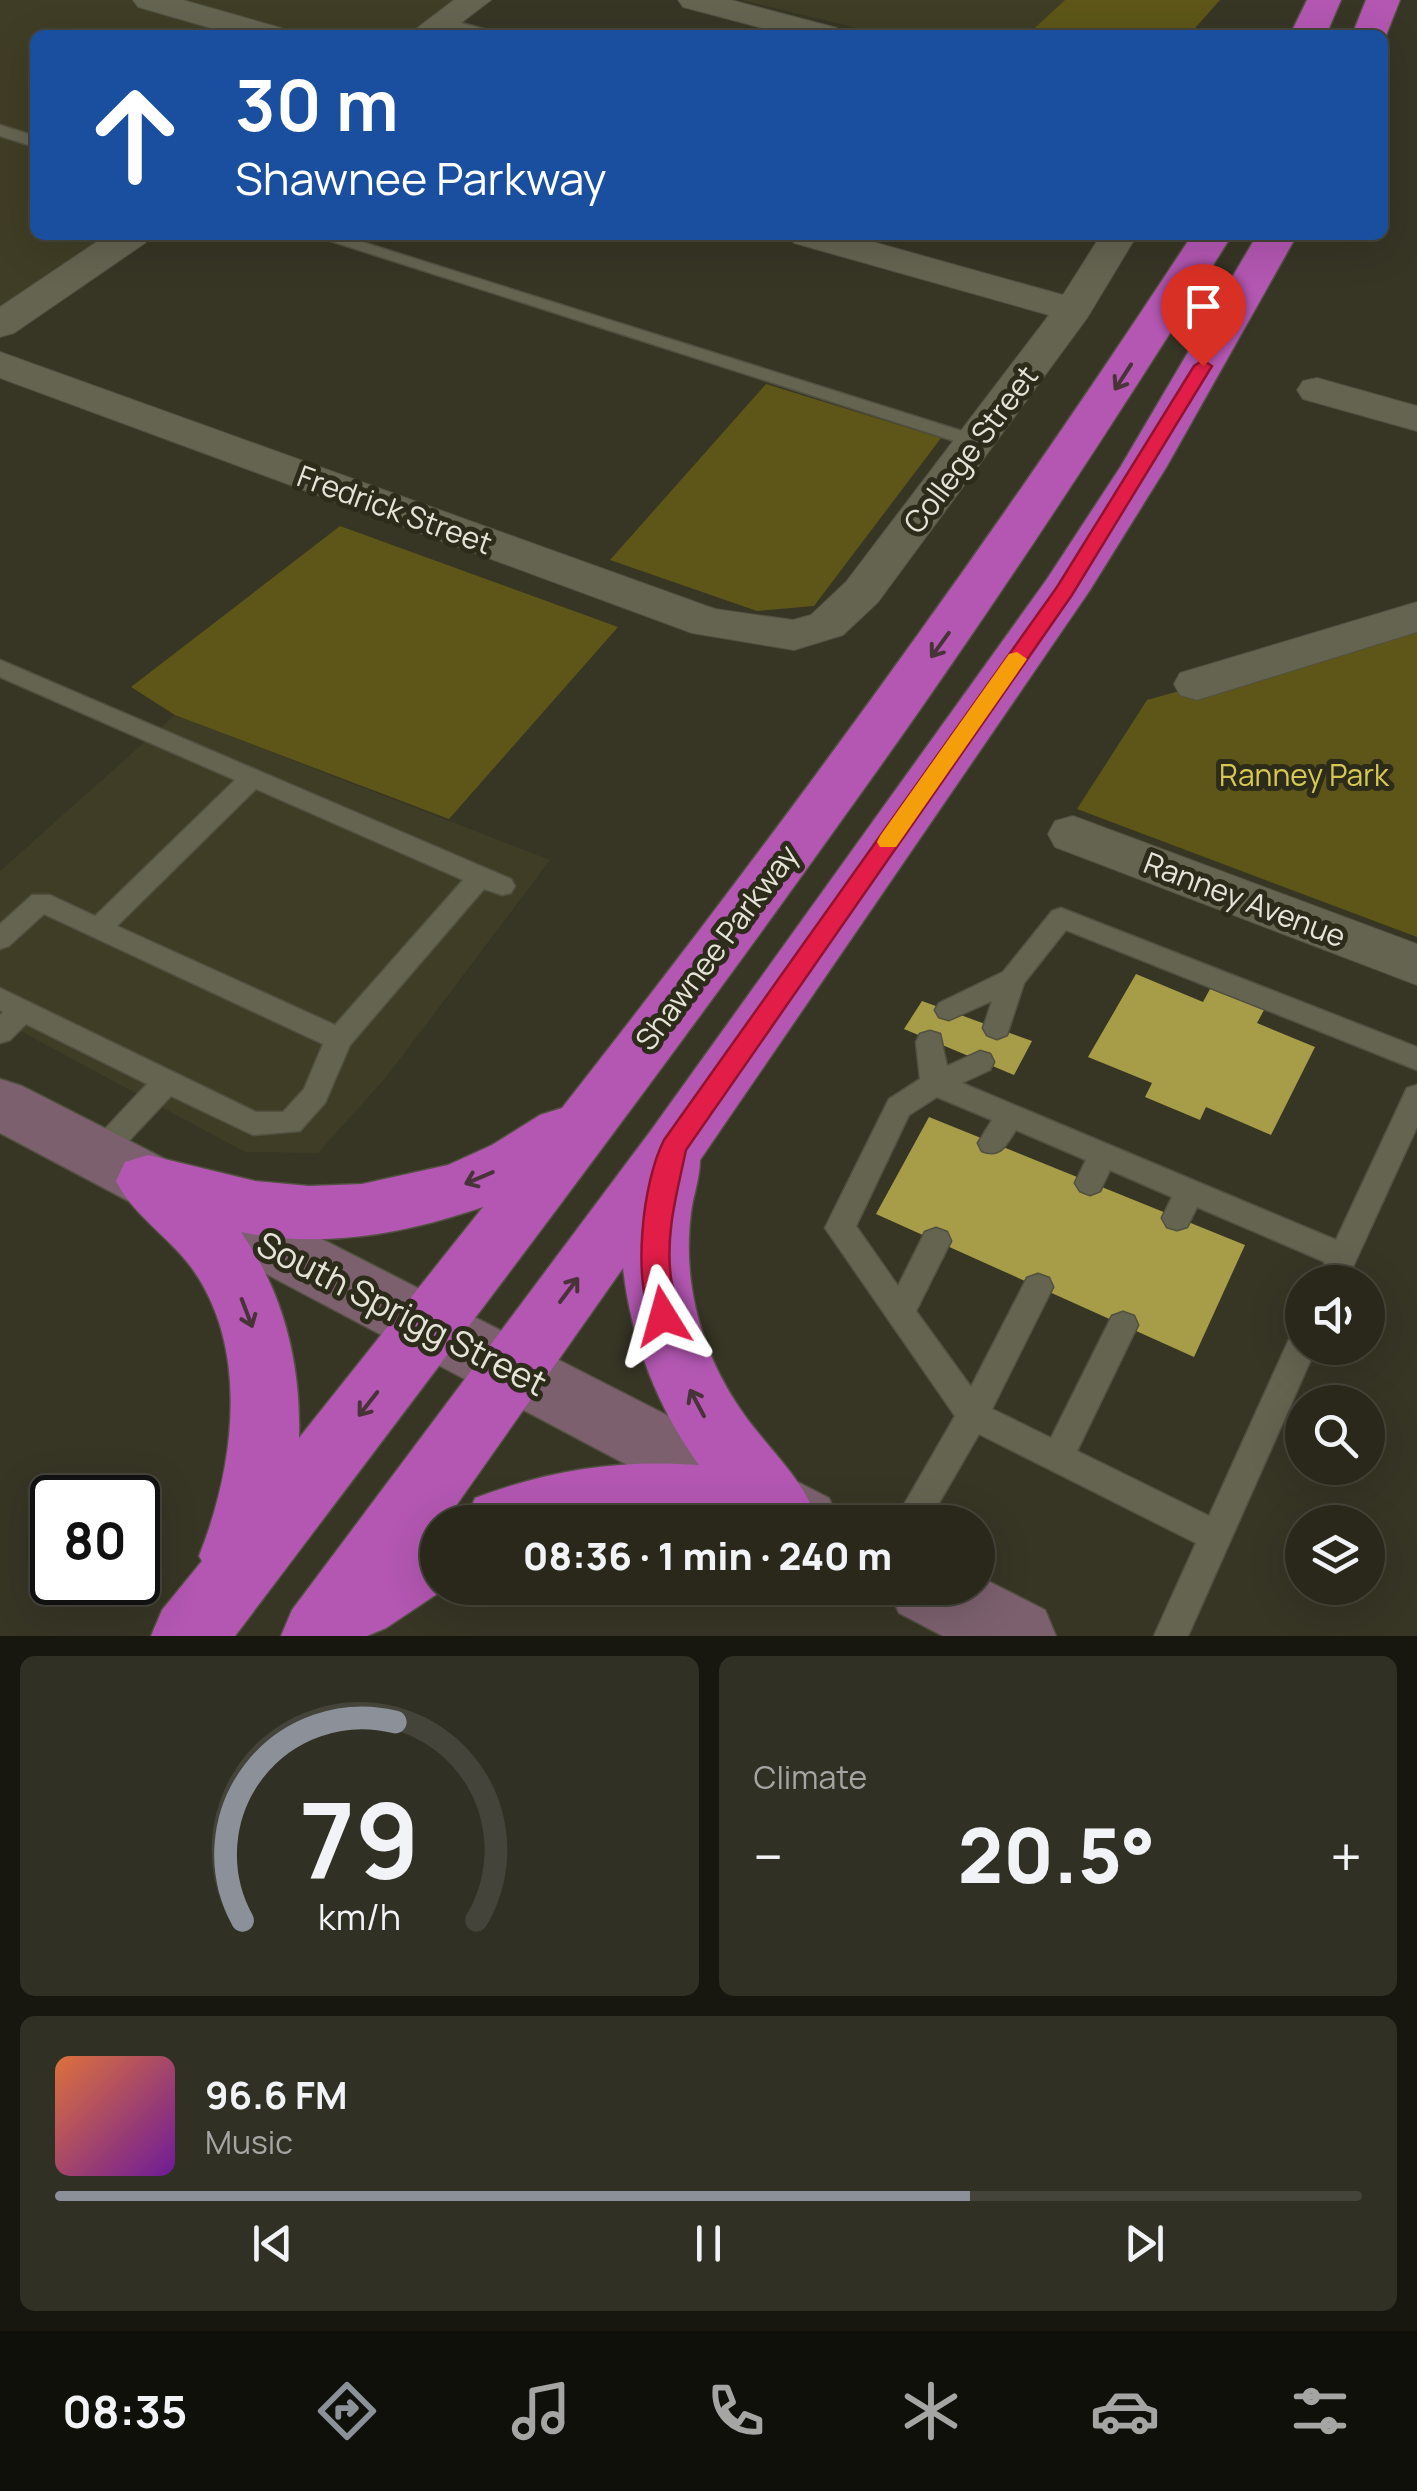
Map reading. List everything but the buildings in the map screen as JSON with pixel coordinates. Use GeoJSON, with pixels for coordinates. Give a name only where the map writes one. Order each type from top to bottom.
{"type":"FeatureCollection","features":[{"type":"Feature","properties":{"kind":"highway"},"geometry":{"type":"LineString","coordinates":[[1310,30],[1324,0]]}},
{"type":"Feature","properties":{"kind":"highway"},"geometry":{"type":"LineString","coordinates":[[1372,30],[1383,0]]}},
{"type":"Feature","properties":{"kind":"highway","name":"Shawnee Parkway"},"geometry":{"type":"LineString","coordinates":[[203,1618],[593,1110],[949,632],[1105,404],[1209,240]]}},
{"type":"Feature","properties":{"kind":"highway"},"geometry":{"type":"LineString","coordinates":[[322,1636],[674,1147],[1065,590],[1144,466],[1274,240]]}},
{"type":"Feature","properties":{"kind":"highway"},"geometry":{"type":"LineString","coordinates":[[123,1168],[204,1201],[312,1216],[362,1213],[469,1183],[516,1162],[593,1110]]}},
{"type":"Feature","properties":{"kind":"highway"},"geometry":{"type":"LineString","coordinates":[[674,1147],[656,1226],[656,1272],[676,1361],[697,1406],[730,1457],[779,1505]]}},
{"type":"Feature","properties":{"kind":"highway"},"geometry":{"type":"LineString","coordinates":[[123,1168],[191,1219],[227,1266],[252,1320],[265,1387],[265,1436],[257,1491],[242,1545],[203,1618]]}},
{"type":"Feature","properties":{"kind":"highway"},"geometry":{"type":"LineString","coordinates":[[560,1505],[642,1494],[708,1496],[745,1505]]}},
{"type":"Feature","properties":{"kind":"highway"},"geometry":{"type":"LineString","coordinates":[[322,1636],[366,1599],[420,1563]]}},
{"type":"Feature","properties":{"kind":"main road","name":"South Sprigg Street"},"geometry":{"type":"LineString","coordinates":[[0,1104],[769,1505]]}},
{"type":"Feature","properties":{"kind":"main road"},"geometry":{"type":"LineString","coordinates":[[958,1605],[1018,1636]]}},
{"type":"Feature","properties":{"kind":"street"},"geometry":{"type":"LineString","coordinates":[[149,0],[253,30]]}},
{"type":"Feature","properties":{"kind":"street"},"geometry":{"type":"LineString","coordinates":[[433,29],[476,0]]}},
{"type":"Feature","properties":{"kind":"street"},"geometry":{"type":"LineString","coordinates":[[694,0],[807,30]]}},
{"type":"Feature","properties":{"kind":"street"},"geometry":{"type":"LineString","coordinates":[[0,325],[125,240]]}},
{"type":"Feature","properties":{"kind":"street"},"geometry":{"type":"LineString","coordinates":[[825,240],[1073,310]]}},
{"type":"Feature","properties":{"kind":"street","name":"College Street"},"geometry":{"type":"LineString","coordinates":[[794,635],[827,625],[862,592],[1073,310],[1116,240]]}},
{"type":"Feature","properties":{"kind":"street","name":"Fredrick Street"},"geometry":{"type":"LineString","coordinates":[[0,364],[708,623],[794,635]]}},
{"type":"Feature","properties":{"kind":"street"},"geometry":{"type":"LineString","coordinates":[[1318,390],[1417,419]]}},
{"type":"Feature","properties":{"kind":"street"},"geometry":{"type":"LineString","coordinates":[[1197,684],[1417,617]]}},
{"type":"Feature","properties":{"kind":"street","name":"Ranney Avenue"},"geometry":{"type":"LineString","coordinates":[[1073,834],[1417,965]]}},
{"type":"Feature","properties":{"kind":"lane"},"geometry":{"type":"LineString","coordinates":[[0,130],[30,140]]}},
{"type":"Feature","properties":{"kind":"lane"},"geometry":{"type":"LineString","coordinates":[[338,240],[977,442]]}},
{"type":"Feature","properties":{"kind":"lane"},"geometry":{"type":"LineString","coordinates":[[0,668],[491,881],[339,1040],[315,1095],[290,1123],[252,1124],[12,1004],[0,1032]]}},
{"type":"Feature","properties":{"kind":"lane"},"geometry":{"type":"LineString","coordinates":[[98,928],[252,778]]}},
{"type":"Feature","properties":{"kind":"lane"},"geometry":{"type":"LineString","coordinates":[[0,939],[40,902],[339,1040]]}},
{"type":"Feature","properties":{"kind":"lane"},"geometry":{"type":"LineString","coordinates":[[997,1028],[1012,980],[1061,918],[1417,1058]]}},
{"type":"Feature","properties":{"kind":"lane"},"geometry":{"type":"LineString","coordinates":[[949,1010],[1012,980]]}},
{"type":"Feature","properties":{"kind":"lane"},"geometry":{"type":"LineString","coordinates":[[930,1042],[935,1084]]}},
{"type":"Feature","properties":{"kind":"lane"},"geometry":{"type":"LineString","coordinates":[[980,1062],[899,1107],[840,1228],[973,1415],[1216,1536]]}},
{"type":"Feature","properties":{"kind":"lane"},"geometry":{"type":"LineString","coordinates":[[123,1168],[166,1081]]}},
{"type":"Feature","properties":{"kind":"lane"},"geometry":{"type":"LineString","coordinates":[[935,1084],[1103,1154],[1183,1204],[1328,1265]]}},
{"type":"Feature","properties":{"kind":"lane"},"geometry":{"type":"LineString","coordinates":[[1339,1265],[1417,1096]]}},
{"type":"Feature","properties":{"kind":"lane"},"geometry":{"type":"LineString","coordinates":[[992,1143],[1011,1116]]}},
{"type":"Feature","properties":{"kind":"lane"},"geometry":{"type":"LineString","coordinates":[[1090,1182],[1103,1154]]}},
{"type":"Feature","properties":{"kind":"lane"},"geometry":{"type":"LineString","coordinates":[[900,1313],[936,1241]]}},
{"type":"Feature","properties":{"kind":"lane"},"geometry":{"type":"LineString","coordinates":[[920,1505],[973,1415],[1038,1287]]}},
{"type":"Feature","properties":{"kind":"lane"},"geometry":{"type":"LineString","coordinates":[[1058,1457],[1123,1325]]}},
{"type":"Feature","properties":{"kind":"lane"},"geometry":{"type":"LineString","coordinates":[[1170,1636],[1293,1365]]}},
{"type":"Feature","properties":{"kind":"shaded area"},"geometry":{"type":"Polygon","coordinates":[[[0,0],[457,0],[412,30],[30,30],[30,240],[101,240],[0,308],[0,0]]]}},
{"type":"Feature","properties":{"kind":"shaded area"},"geometry":{"type":"Polygon","coordinates":[[[741,0],[1065,0],[1032,30],[866,30],[741,0]]]}},
{"type":"Feature","properties":{"kind":"shaded area"},"geometry":{"type":"Polygon","coordinates":[[[175,715],[550,860],[387,1076],[318,1153],[245,1152],[0,1020],[0,871],[175,715]]]}},
{"type":"Feature","properties":{"kind":"green space"},"geometry":{"type":"Polygon","coordinates":[[[1065,0],[1220,0],[1193,30],[1032,30],[1065,0]]]}},
{"type":"Feature","properties":{"kind":"green space"},"geometry":{"type":"Polygon","coordinates":[[[766,384],[941,438],[814,606],[757,611],[610,560],[766,384]]]}},
{"type":"Feature","properties":{"kind":"green space"},"geometry":{"type":"Polygon","coordinates":[[[340,526],[618,627],[449,819],[175,715],[131,687],[340,526]]]}},
{"type":"Feature","properties":{"kind":"green space","name":"Ranney Park"},"geometry":{"type":"Polygon","coordinates":[[[1417,625],[1417,937],[1077,809],[1147,700],[1417,625]]]}},
{"type":"Feature","properties":{"kind":"slow traffic"},"geometry":{"type":"LineString","coordinates":[[888,842],[1017,659]]}},
{"type":"Feature","properties":{"kind":"route"},"geometry":{"type":"LineString","coordinates":[[663,1316],[656,1272],[656,1226],[662,1186],[674,1147],[1065,590],[1203,366]]}}]}
